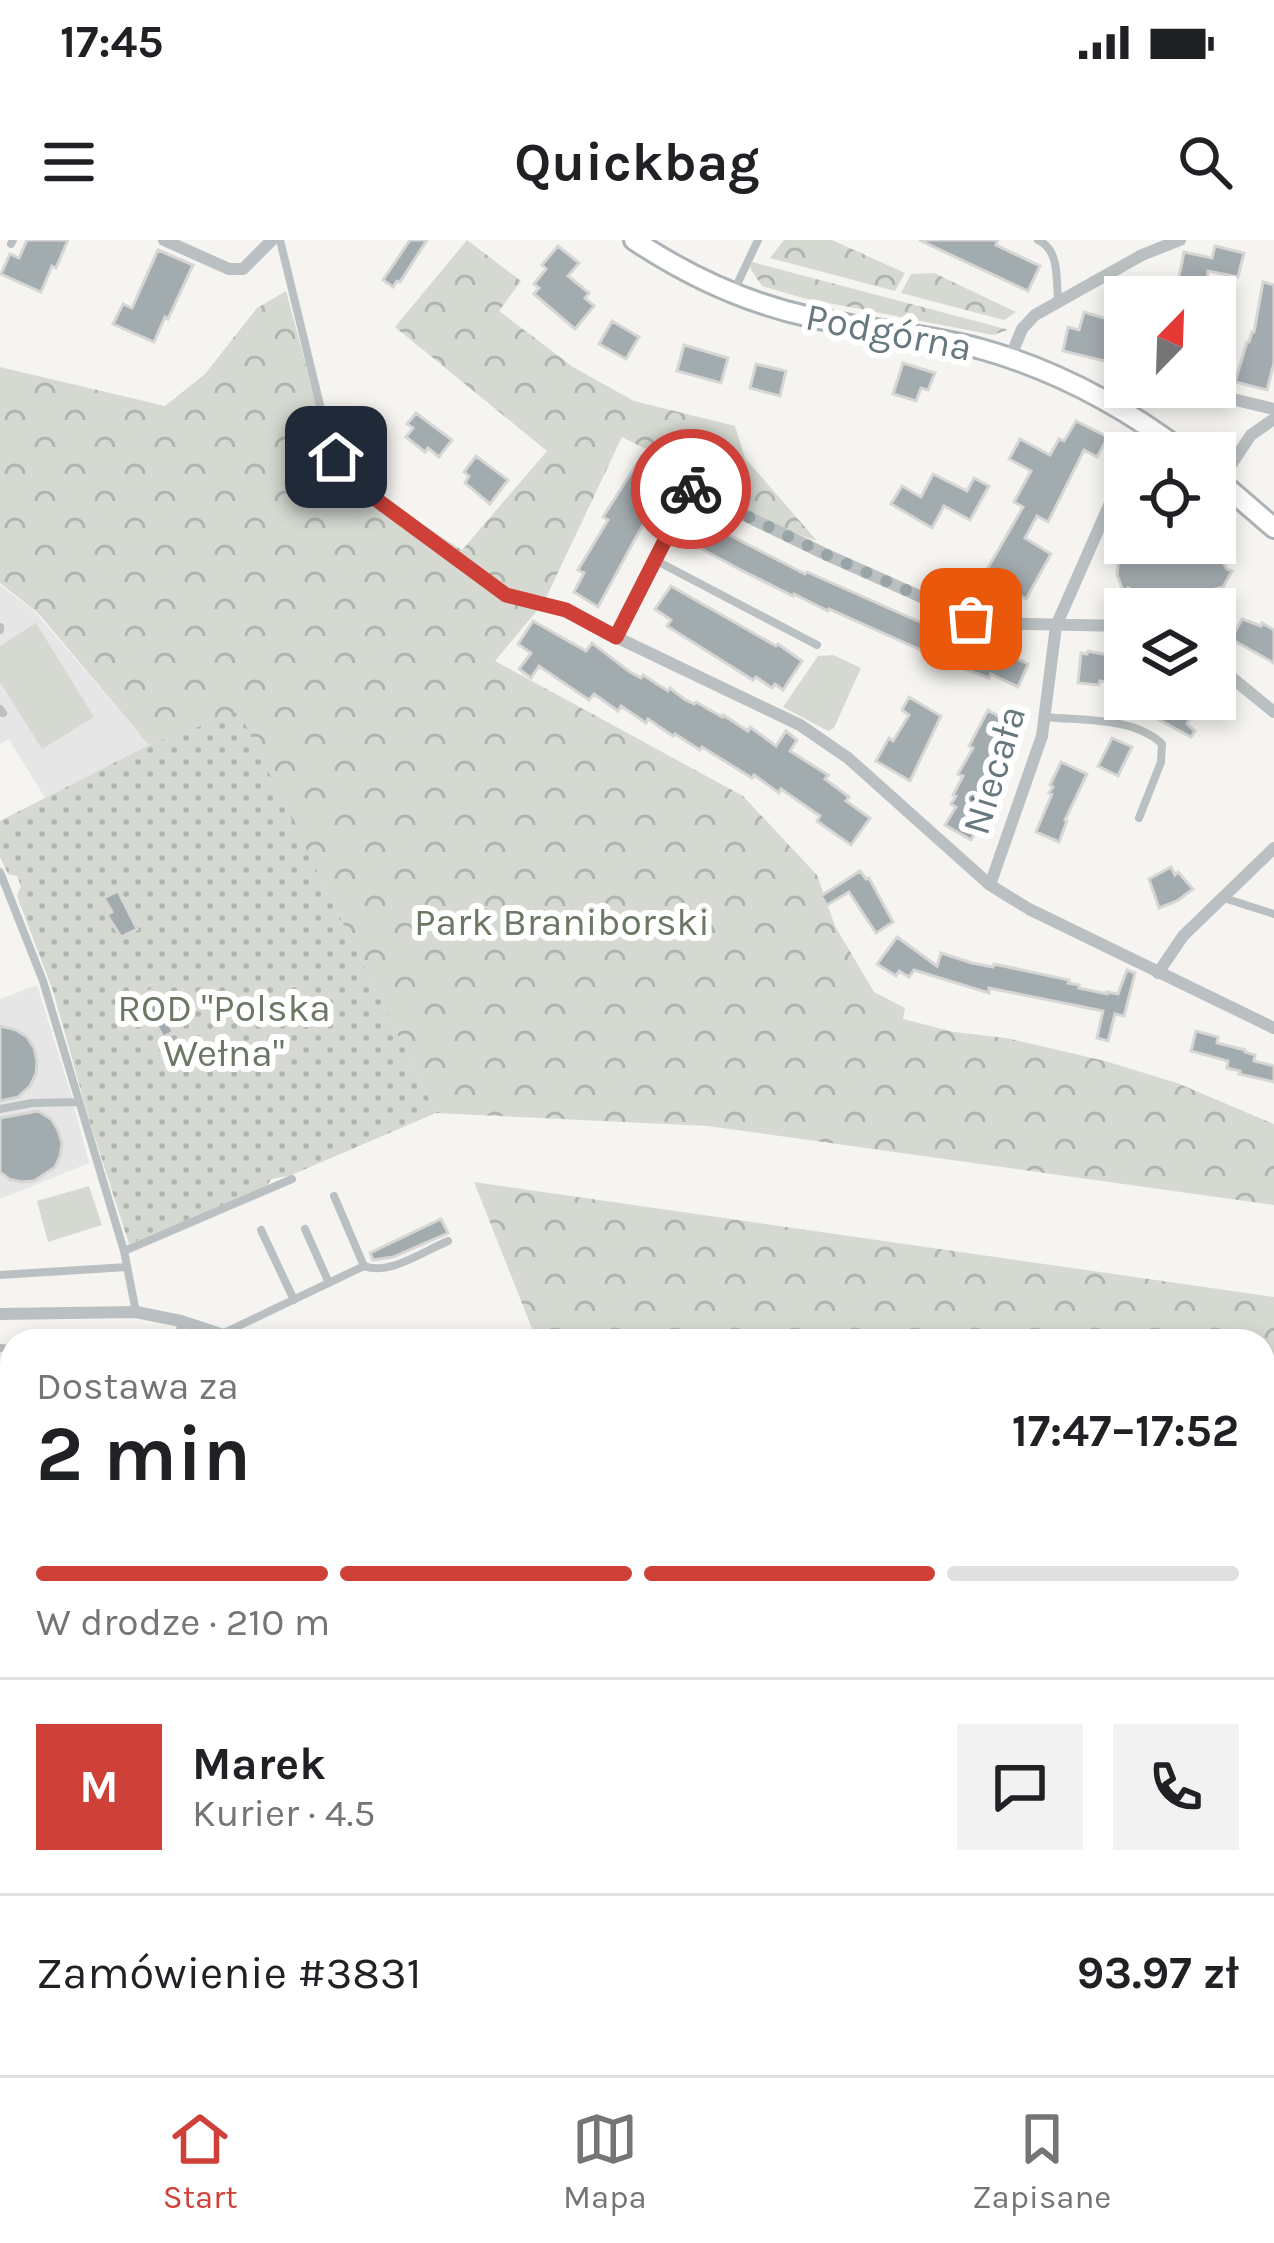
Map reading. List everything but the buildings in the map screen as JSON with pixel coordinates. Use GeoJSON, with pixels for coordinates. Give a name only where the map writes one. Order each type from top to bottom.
{"type":"FeatureCollection","features":[{"type":"Feature","properties":{"kind":"street"},"geometry":{"type":"LineString","coordinates":[[164,240],[229,268],[243,269],[276,240]]}},
{"type":"Feature","properties":{"kind":"street","name":"Podgórna"},"geometry":{"type":"LineString","coordinates":[[634,240],[694,277],[805,316],[1010,358],[1070,381],[1154,432]]}},
{"type":"Feature","properties":{"kind":"street"},"geometry":{"type":"LineString","coordinates":[[1010,358],[1022,329],[1035,315],[1173,241]]}},
{"type":"Feature","properties":{"kind":"street"},"geometry":{"type":"LineString","coordinates":[[1236,400],[1274,409]]}},
{"type":"Feature","properties":{"kind":"street"},"geometry":{"type":"LineString","coordinates":[[1236,455],[1251,435],[1274,418]]}},
{"type":"Feature","properties":{"kind":"street"},"geometry":{"type":"LineString","coordinates":[[1141,432],[1144,425]]}},
{"type":"Feature","properties":{"kind":"street"},"geometry":{"type":"LineString","coordinates":[[1104,624],[971,619],[690,489],[616,637],[823,740],[990,885],[1029,909],[1274,1028]]}},
{"type":"Feature","properties":{"kind":"street"},"geometry":{"type":"LineString","coordinates":[[1236,495],[1274,528]]}},
{"type":"Feature","properties":{"kind":"street","name":"Niecała"},"geometry":{"type":"LineString","coordinates":[[990,885],[1042,736],[1056,626],[1104,517]]}},
{"type":"Feature","properties":{"kind":"street"},"geometry":{"type":"LineString","coordinates":[[1236,681],[1274,712]]}},
{"type":"Feature","properties":{"kind":"street"},"geometry":{"type":"LineString","coordinates":[[1159,973],[1183,936],[1274,848]]}},
{"type":"Feature","properties":{"kind":"street"},"geometry":{"type":"LineString","coordinates":[[0,1314],[136,1312],[207,1329]]}},
{"type":"Feature","properties":{"kind":"lane"},"geometry":{"type":"LineString","coordinates":[[276,240],[336,457],[358,486],[506,595],[566,610],[616,637]]}},
{"type":"Feature","properties":{"kind":"lane"},"geometry":{"type":"LineString","coordinates":[[734,293],[758,240]]}},
{"type":"Feature","properties":{"kind":"lane"},"geometry":{"type":"LineString","coordinates":[[1038,240],[1054,256],[1058,300]]}},
{"type":"Feature","properties":{"kind":"lane"},"geometry":{"type":"LineString","coordinates":[[655,560],[817,645]]}},
{"type":"Feature","properties":{"kind":"lane"},"geometry":{"type":"LineString","coordinates":[[1046,717],[1131,727],[1150,732],[1162,744],[1161,762],[1139,818]]}},
{"type":"Feature","properties":{"kind":"lane"},"geometry":{"type":"LineString","coordinates":[[0,872],[43,981],[124,1251],[136,1312]]}},
{"type":"Feature","properties":{"kind":"lane"},"geometry":{"type":"LineString","coordinates":[[1224,898],[1274,914]]}},
{"type":"Feature","properties":{"kind":"lane"},"geometry":{"type":"LineString","coordinates":[[0,1108],[79,1102]]}},
{"type":"Feature","properties":{"kind":"lane"},"geometry":{"type":"LineString","coordinates":[[124,1251],[292,1179]]}},
{"type":"Feature","properties":{"kind":"lane"},"geometry":{"type":"LineString","coordinates":[[334,1196],[364,1266],[373,1270],[448,1240]]}},
{"type":"Feature","properties":{"kind":"lane"},"geometry":{"type":"LineString","coordinates":[[304,1228],[329,1283]]}},
{"type":"Feature","properties":{"kind":"lane"},"geometry":{"type":"LineString","coordinates":[[261,1230],[294,1300]]}},
{"type":"Feature","properties":{"kind":"lane"},"geometry":{"type":"LineString","coordinates":[[233,1329],[364,1266]]}},
{"type":"Feature","properties":{"kind":"lane"},"geometry":{"type":"LineString","coordinates":[[0,1275],[127,1267]]}},
{"type":"Feature","properties":{"kind":"lane"},"geometry":{"type":"LineString","coordinates":[[180,1329],[181,1321]]}},
{"type":"Feature","properties":{"kind":"shaded area"},"geometry":{"type":"Polygon","coordinates":[[[0,585],[35,612],[149,745],[45,798],[9,739],[0,744],[0,585]]]}},
{"type":"Feature","properties":{"kind":"shaded area"},"geometry":{"type":"Polygon","coordinates":[[[37,985],[89,1163],[0,1199],[0,999],[37,985]]]}},
{"type":"Feature","properties":{"kind":"green space","name":"Park Braniborski"},"geometry":{"type":"Polygon","coordinates":[[[467,240],[521,281],[499,311],[573,367],[634,401],[735,426],[745,458],[817,541],[732,508],[704,487],[697,475],[622,437],[544,602],[495,661],[743,796],[817,875],[835,926],[874,992],[905,1008],[903,1019],[1105,1061],[1177,1083],[1274,1124],[1274,1205],[708,1126],[436,1113],[239,713],[149,745],[38,613],[0,583],[0,367],[165,406],[205,374],[257,308],[286,291],[327,443],[401,511],[462,550],[547,451],[395,327],[467,240]]]}},
{"type":"Feature","properties":{"kind":"green space"},"geometry":{"type":"Polygon","coordinates":[[[784,240],[832,240],[905,273],[895,291],[770,258],[784,240]]]}},
{"type":"Feature","properties":{"kind":"green space"},"geometry":{"type":"Polygon","coordinates":[[[752,262],[1007,330],[993,335],[803,298],[762,286],[750,268],[752,262]]]}},
{"type":"Feature","properties":{"kind":"green space"},"geometry":{"type":"Polygon","coordinates":[[[934,273],[1016,312],[1004,320],[901,293],[911,274],[934,273]]]}},
{"type":"Feature","properties":{"kind":"green space"},"geometry":{"type":"Polygon","coordinates":[[[36,623],[94,717],[42,749],[0,682],[0,646],[36,623]]]}},
{"type":"Feature","properties":{"kind":"green space"},"geometry":{"type":"Polygon","coordinates":[[[833,655],[861,668],[834,728],[828,731],[783,707],[818,656],[833,655]]]}},
{"type":"Feature","properties":{"kind":"green space","name":"ROD \"Polska Wełna\""},"geometry":{"type":"Polygon","coordinates":[[[239,712],[436,1113],[289,1176],[271,1179],[267,1186],[129,1244],[53,991],[17,896],[21,886],[0,857],[0,821],[149,745],[239,712]]]}},
{"type":"Feature","properties":{"kind":"green space"},"geometry":{"type":"Polygon","coordinates":[[[474,1182],[1274,1297],[1274,1329],[532,1329],[474,1182]]]}},
{"type":"Feature","properties":{"kind":"green space"},"geometry":{"type":"Polygon","coordinates":[[[89,1186],[102,1225],[48,1242],[37,1201],[89,1186]]]}},
{"type":"Feature","properties":{"kind":"way so far"},"geometry":{"type":"LineString","coordinates":[[691,489],[971,619]]}},
{"type":"Feature","properties":{"kind":"route"},"geometry":{"type":"LineString","coordinates":[[336,457],[358,486],[506,595],[566,610],[616,637],[691,489]]}}]}
